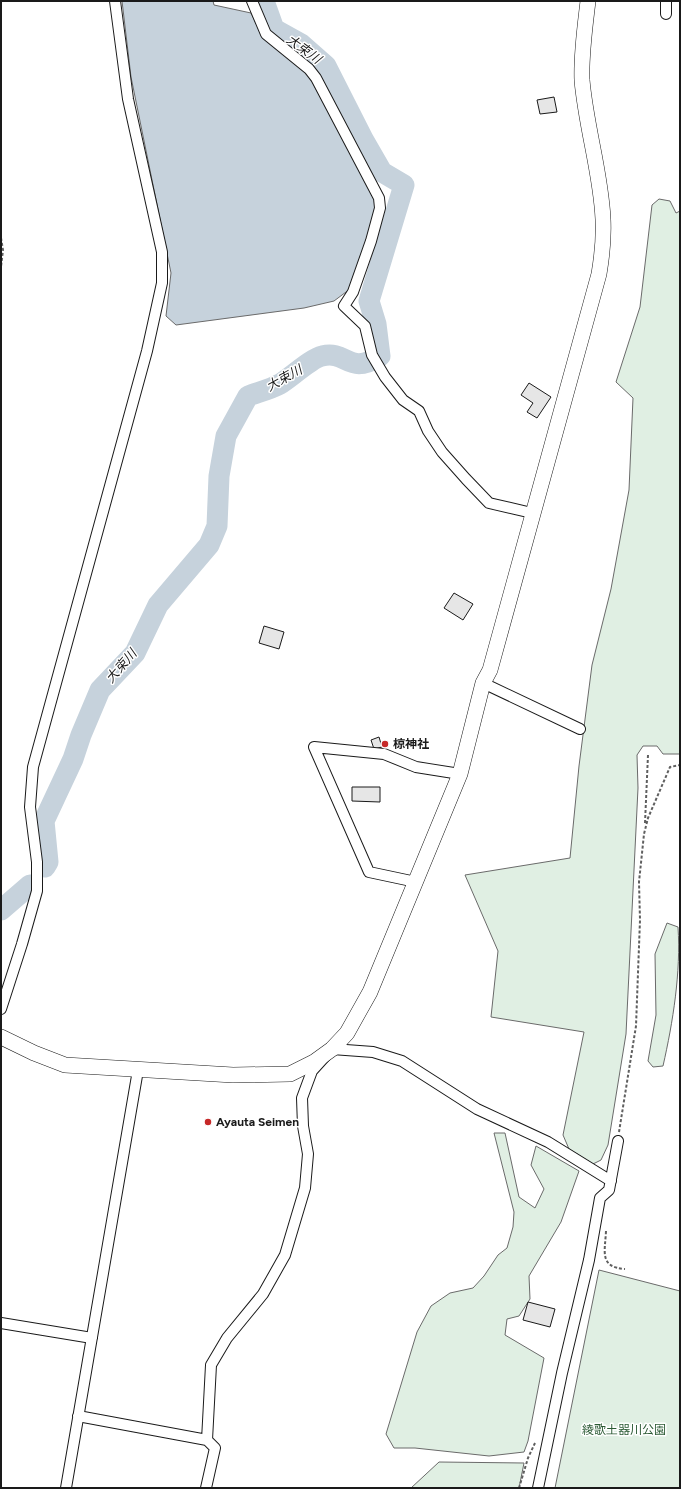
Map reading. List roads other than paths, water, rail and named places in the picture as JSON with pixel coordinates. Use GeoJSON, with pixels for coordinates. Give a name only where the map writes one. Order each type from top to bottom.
{"type":"FeatureCollection","features":[{"type":"Feature","properties":{"kind":"street"},"geometry":{"type":"LineString","coordinates":[[1,1009],[37,891],[37,862],[30,807],[33,767],[147,351],[162,284],[162,252],[128,98],[115,1]]}},
{"type":"Feature","properties":{"kind":"street"},"geometry":{"type":"LineString","coordinates":[[252,1],[266,34],[309,70],[316,78],[379,198],[380,208],[369,248],[353,292],[344,306],[365,326],[374,359],[403,400],[419,410],[428,431],[442,452],[489,503],[532,514]]}},
{"type":"Feature","properties":{"kind":"street"},"geometry":{"type":"LineString","coordinates":[[207,1440],[211,1365],[227,1338],[263,1294],[285,1255],[305,1188],[308,1154],[303,1126],[302,1098],[312,1071],[347,1033],[364,1004],[460,774],[483,683],[490,670],[532,514],[592,304],[599,274],[603,246],[603,218],[582,79],[583,47],[588,1]]}},
{"type":"Feature","properties":{"kind":"street"},"geometry":{"type":"LineString","coordinates":[[666,1],[666,14]]}},
{"type":"Feature","properties":{"kind":"street"},"geometry":{"type":"LineString","coordinates":[[483,683],[580,729]]}},
{"type":"Feature","properties":{"kind":"street"},"geometry":{"type":"LineString","coordinates":[[416,882],[369,872],[314,747],[384,754],[416,767],[460,774]]}},
{"type":"Feature","properties":{"kind":"street"},"geometry":{"type":"LineString","coordinates":[[1,1037],[34,1053],[65,1065],[233,1075],[290,1074],[314,1062],[332,1049],[373,1052],[402,1061],[477,1109],[548,1142],[611,1180]]}},
{"type":"Feature","properties":{"kind":"street"},"geometry":{"type":"LineString","coordinates":[[66,1488],[138,1070]]}},
{"type":"Feature","properties":{"kind":"street"},"geometry":{"type":"LineString","coordinates":[[538,1488],[562,1373],[589,1260],[600,1198],[609,1190],[618,1141]]}},
{"type":"Feature","properties":{"kind":"street"},"geometry":{"type":"LineString","coordinates":[[1,1323],[92,1338]]}},
{"type":"Feature","properties":{"kind":"street"},"geometry":{"type":"LineString","coordinates":[[78,1416],[207,1440],[215,1448],[206,1488]]}},
{"type":"Feature","properties":{"kind":"waterway","name":"大束川"},"geometry":{"type":"LineString","coordinates":[[45,867],[48,862],[44,821],[73,759],[81,735],[100,690],[135,653],[158,605],[209,545],[217,526],[219,476],[226,436],[248,396],[280,384],[307,364],[322,356],[338,356],[354,363],[361,364],[380,356],[376,324],[369,301],[404,185],[382,172],[363,139],[326,66],[301,44],[274,29],[264,1]]}},
{"type":"Feature","properties":{"kind":"waterway","name":"大束川"},"geometry":{"type":"LineString","coordinates":[[1,910],[30,885]]}},
{"type":"Feature","properties":{"kind":"place","name":"椋神社"},"geometry":{"type":"Point","coordinates":[385,744]}},
{"type":"Feature","properties":{"kind":"place","name":"Ayauta Seimen"},"geometry":{"type":"Point","coordinates":[208,1122]}},
{"type":"Feature","properties":{"kind":"park label","name":"綾歌土器川公園"},"geometry":{"type":"Point","coordinates":[624,1430]}}]}
